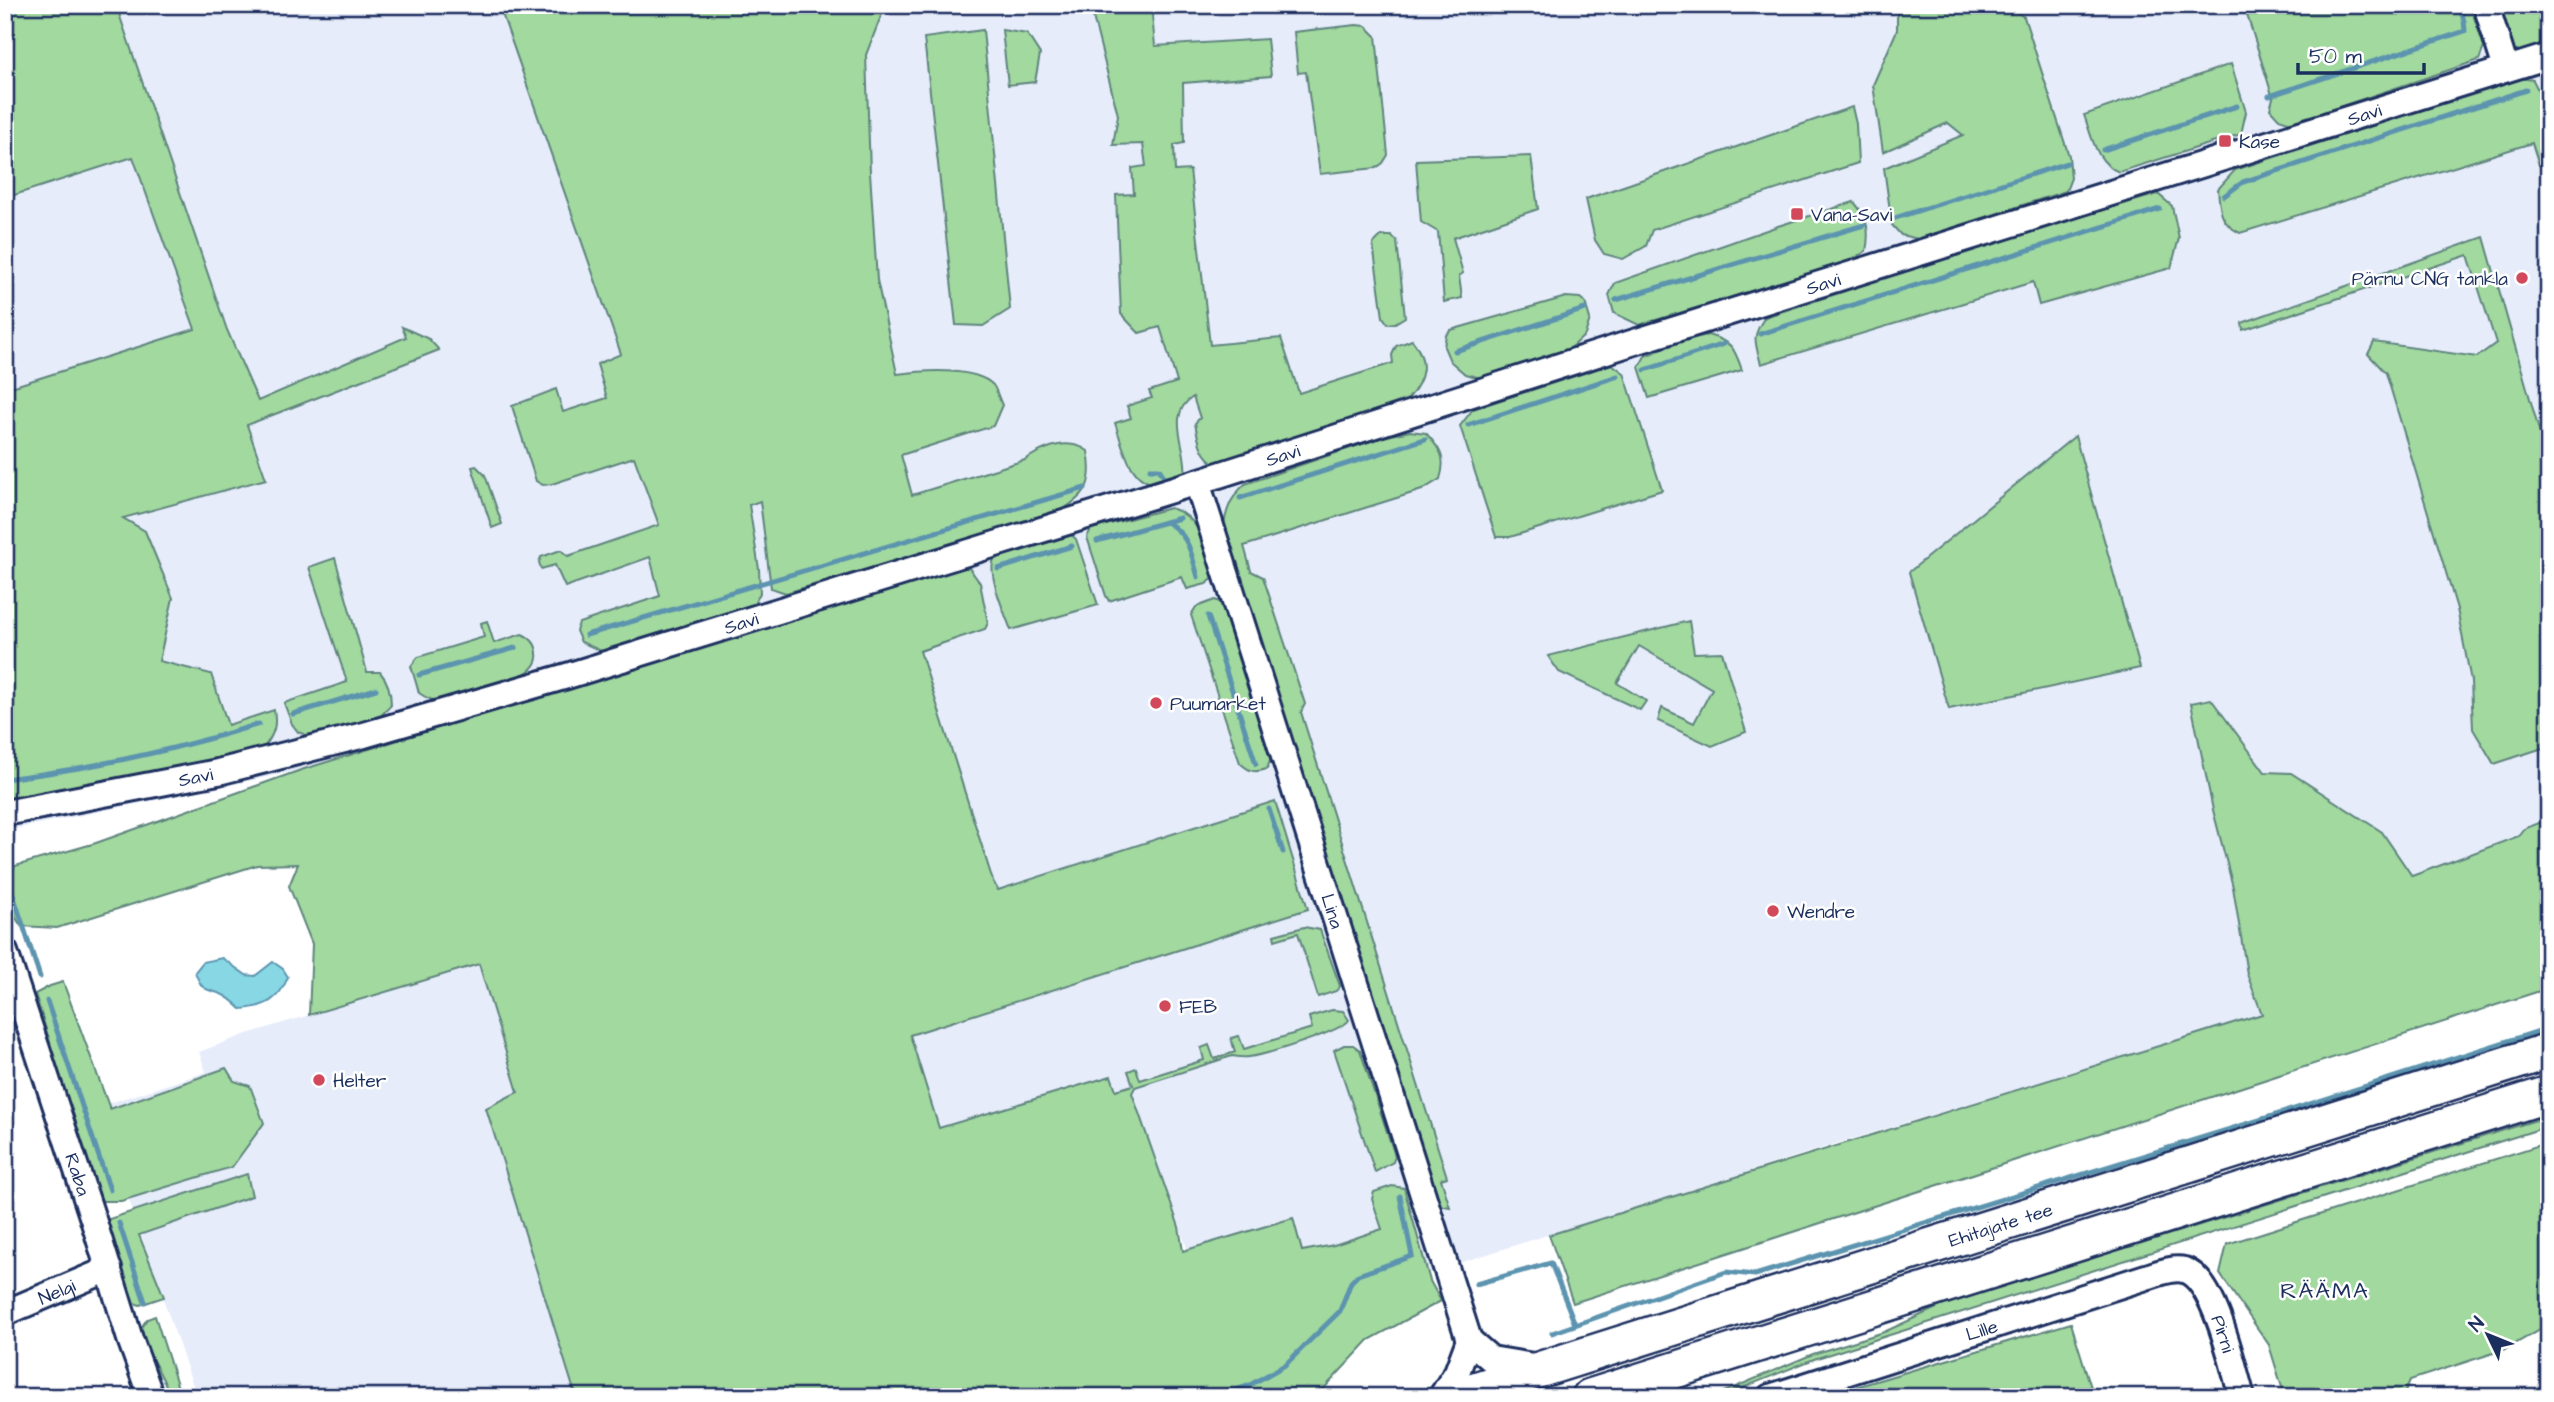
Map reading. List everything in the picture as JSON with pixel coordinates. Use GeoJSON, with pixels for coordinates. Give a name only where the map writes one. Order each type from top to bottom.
{"type":"FeatureCollection","features":[{"type":"Feature","properties":{"kind":"highway","name":"Ehitajate tee"},"geometry":{"type":"LineString","coordinates":[[1453,1397],[2549,1051]]}},
{"type":"Feature","properties":{"kind":"highway"},"geometry":{"type":"LineString","coordinates":[[1590,1397],[2549,1094]]}},
{"type":"Feature","properties":{"kind":"street"},"geometry":{"type":"LineString","coordinates":[[2486,5],[2505,69]]}},
{"type":"Feature","properties":{"kind":"street","name":"Savi"},"geometry":{"type":"LineString","coordinates":[[5,813],[218,772],[364,735],[567,676],[1197,482],[1638,340],[2549,56]]}},
{"type":"Feature","properties":{"kind":"street","name":"Lina"},"geometry":{"type":"LineString","coordinates":[[1197,482],[1469,1340]]}},
{"type":"Feature","properties":{"kind":"street","name":"Raba"},"geometry":{"type":"LineString","coordinates":[[5,952],[130,1339],[151,1396]]}},
{"type":"Feature","properties":{"kind":"street","name":"Nelgi"},"geometry":{"type":"LineString","coordinates":[[5,1313],[109,1269]]}},
{"type":"Feature","properties":{"kind":"street","name":"Lille"},"geometry":{"type":"LineString","coordinates":[[1770,1397],[2168,1270],[2183,1269],[2194,1276]]}},
{"type":"Feature","properties":{"kind":"street","name":"Pirni"},"geometry":{"type":"LineString","coordinates":[[2194,1276],[2212,1298],[2242,1397]]}},
{"type":"Feature","properties":{"kind":"street"},"geometry":{"type":"LineString","coordinates":[[1441,1397],[1457,1372],[1469,1340],[1491,1359],[1546,1368]]}},
{"type":"Feature","properties":{"kind":"shaded area"},"geometry":{"type":"Polygon","coordinates":[[[5,5],[2549,5],[2549,919],[2241,1021],[1829,1146],[1219,1339],[1132,1093],[899,1153],[828,946],[993,881],[900,586],[301,770],[5,831],[5,5]]]}},
{"type":"Feature","properties":{"kind":"shaded area"},"geometry":{"type":"Polygon","coordinates":[[[479,963],[518,1092],[486,1108],[576,1397],[197,1397],[97,1107],[206,1072],[199,1052],[247,1034],[479,963]]]}},
{"type":"Feature","properties":{"kind":"green space"},"geometry":{"type":"Polygon","coordinates":[[[5,5],[116,5],[227,330],[258,401],[406,337],[402,327],[429,339],[439,350],[247,425],[266,479],[123,518],[145,531],[173,598],[159,661],[211,674],[228,725],[274,710],[274,729],[265,746],[145,777],[5,800],[5,389],[195,329],[133,157],[5,198],[5,5]]]}},
{"type":"Feature","properties":{"kind":"green space"},"geometry":{"type":"Polygon","coordinates":[[[499,5],[915,5],[883,11],[866,55],[877,280],[897,374],[947,371],[974,375],[993,385],[1002,405],[993,426],[901,455],[912,495],[1025,460],[1048,448],[1064,445],[1088,451],[1089,480],[1082,494],[1059,512],[786,593],[771,588],[760,501],[749,505],[759,569],[760,593],[754,604],[601,651],[581,642],[576,631],[579,623],[660,596],[650,557],[565,587],[555,565],[541,569],[541,557],[561,550],[568,556],[659,525],[634,457],[552,484],[543,485],[536,481],[512,406],[556,389],[563,412],[607,398],[597,364],[621,354],[499,5]]]}},
{"type":"Feature","properties":{"kind":"green space"},"geometry":{"type":"Polygon","coordinates":[[[1090,5],[1151,5],[1155,46],[1267,39],[1271,76],[1183,83],[1184,143],[1174,145],[1175,171],[1190,170],[1210,345],[1281,338],[1299,393],[1393,363],[1392,355],[1396,346],[1412,340],[1421,355],[1423,370],[1408,399],[1217,465],[1207,457],[1199,442],[1195,423],[1200,418],[1193,397],[1184,404],[1180,413],[1185,475],[1158,483],[1140,478],[1134,471],[1124,452],[1115,423],[1131,418],[1127,406],[1152,398],[1149,391],[1177,382],[1160,327],[1139,333],[1121,314],[1116,195],[1134,194],[1132,168],[1146,166],[1143,144],[1113,145],[1118,115],[1090,5]]]}},
{"type":"Feature","properties":{"kind":"green space"},"geometry":{"type":"Polygon","coordinates":[[[1897,5],[2011,5],[2012,9],[2024,17],[2069,156],[2071,178],[2066,191],[1918,239],[1901,235],[1892,225],[1884,168],[1963,135],[1948,123],[1883,152],[1873,85],[1897,30],[1897,5]]]}},
{"type":"Feature","properties":{"kind":"green space"},"geometry":{"type":"Polygon","coordinates":[[[2244,5],[2470,5],[2484,47],[2479,60],[2291,123],[2279,119],[2270,109],[2273,98],[2244,5]]]}},
{"type":"Feature","properties":{"kind":"green space"},"geometry":{"type":"Polygon","coordinates":[[[2492,5],[2549,5],[2549,41],[2516,53],[2506,48],[2492,5]]]}},
{"type":"Feature","properties":{"kind":"green space"},"geometry":{"type":"Polygon","coordinates":[[[1366,26],[1376,36],[1388,155],[1376,168],[1320,174],[1306,72],[1298,73],[1294,32],[1366,26]]]}},
{"type":"Feature","properties":{"kind":"green space"},"geometry":{"type":"Polygon","coordinates":[[[983,30],[1010,309],[983,326],[956,325],[924,38],[983,30]]]}},
{"type":"Feature","properties":{"kind":"green space"},"geometry":{"type":"Polygon","coordinates":[[[1002,30],[1027,34],[1040,54],[1035,82],[1008,85],[1002,30]]]}},
{"type":"Feature","properties":{"kind":"green space"},"geometry":{"type":"Polygon","coordinates":[[[2231,64],[2246,112],[2241,134],[2119,172],[2100,156],[2084,115],[2231,64]]]}},
{"type":"Feature","properties":{"kind":"green space"},"geometry":{"type":"Polygon","coordinates":[[[2520,78],[2533,80],[2542,101],[2548,130],[2549,163],[2539,165],[2532,143],[2240,233],[2224,220],[2218,189],[2235,170],[2520,78]]]}},
{"type":"Feature","properties":{"kind":"green space"},"geometry":{"type":"Polygon","coordinates":[[[1852,107],[1856,124],[1858,163],[1652,230],[1646,246],[1623,259],[1604,254],[1595,240],[1586,199],[1852,107]]]}},
{"type":"Feature","properties":{"kind":"green space"},"geometry":{"type":"Polygon","coordinates":[[[1531,156],[1538,209],[1453,238],[1463,273],[1459,276],[1462,298],[1444,302],[1438,232],[1421,222],[1416,160],[1531,156]]]}},
{"type":"Feature","properties":{"kind":"green space"},"geometry":{"type":"Polygon","coordinates":[[[2158,194],[2172,206],[2179,238],[2171,268],[2039,305],[2033,282],[1761,364],[1756,340],[1765,317],[2018,235],[2158,194]]]}},
{"type":"Feature","properties":{"kind":"green space"},"geometry":{"type":"Polygon","coordinates":[[[1854,202],[1865,219],[1867,244],[1866,251],[1848,263],[1639,325],[1614,313],[1609,295],[1615,283],[1854,202]]]}},
{"type":"Feature","properties":{"kind":"green space"},"geometry":{"type":"Polygon","coordinates":[[[1381,236],[1391,236],[1397,241],[1405,317],[1388,324],[1383,317],[1373,244],[1381,236]]]}},
{"type":"Feature","properties":{"kind":"green space"},"geometry":{"type":"Polygon","coordinates":[[[2484,237],[2546,455],[2549,454],[2549,746],[2494,764],[2473,729],[2471,681],[2457,609],[2386,373],[2368,354],[2374,342],[2477,357],[2496,343],[2468,255],[2243,330],[2242,323],[2484,237]]]}},
{"type":"Feature","properties":{"kind":"green space"},"geometry":{"type":"Polygon","coordinates":[[[1566,297],[1580,298],[1585,302],[1590,319],[1585,335],[1571,348],[1481,378],[1465,374],[1450,361],[1444,347],[1446,335],[1451,330],[1566,297]]]}},
{"type":"Feature","properties":{"kind":"green space"},"geometry":{"type":"Polygon","coordinates":[[[1708,335],[1731,346],[1742,370],[1649,398],[1639,367],[1645,356],[1684,340],[1708,335]]]}},
{"type":"Feature","properties":{"kind":"green space"},"geometry":{"type":"Polygon","coordinates":[[[1612,364],[1624,373],[1662,490],[1510,537],[1496,537],[1460,426],[1473,409],[1612,364]]]}},
{"type":"Feature","properties":{"kind":"green space"},"geometry":{"type":"Polygon","coordinates":[[[1410,431],[1426,433],[1438,449],[1443,465],[1440,479],[1422,490],[1244,546],[1251,571],[1263,577],[1305,704],[1301,712],[1447,1177],[1441,1179],[1450,1207],[1438,1205],[1223,533],[1229,506],[1245,484],[1383,437],[1410,431]]]}},
{"type":"Feature","properties":{"kind":"green space"},"geometry":{"type":"Polygon","coordinates":[[[2075,436],[2140,668],[1949,709],[1909,572],[2075,436]]]}},
{"type":"Feature","properties":{"kind":"green space"},"geometry":{"type":"Polygon","coordinates":[[[476,466],[485,475],[502,524],[492,528],[472,467],[476,466]]]}},
{"type":"Feature","properties":{"kind":"green space"},"geometry":{"type":"Polygon","coordinates":[[[1170,508],[1189,518],[1202,535],[1215,577],[1206,584],[1187,589],[1182,577],[1109,601],[1087,537],[1091,529],[1170,508]]]}},
{"type":"Feature","properties":{"kind":"green space"},"geometry":{"type":"Polygon","coordinates":[[[1070,534],[1076,539],[1098,605],[1011,630],[995,584],[992,566],[994,559],[1070,534]]]}},
{"type":"Feature","properties":{"kind":"green space"},"geometry":{"type":"Polygon","coordinates":[[[335,558],[367,672],[380,672],[383,675],[391,705],[375,722],[314,738],[298,732],[284,703],[347,682],[309,567],[335,558]]]}},
{"type":"Feature","properties":{"kind":"green space"},"geometry":{"type":"Polygon","coordinates":[[[957,568],[969,568],[980,583],[988,623],[985,629],[920,651],[998,890],[1275,801],[1308,909],[910,1035],[939,1128],[1111,1076],[1116,1090],[1133,1085],[1128,1071],[1136,1068],[1140,1080],[1204,1060],[1201,1048],[1209,1045],[1214,1059],[1235,1052],[1231,1038],[1239,1036],[1244,1049],[1312,1028],[1309,1017],[1332,1010],[1343,1011],[1349,1020],[1319,1036],[1258,1055],[1232,1056],[1135,1087],[1132,1093],[1179,1227],[1183,1251],[1293,1218],[1302,1251],[1334,1245],[1382,1229],[1372,1199],[1374,1192],[1392,1186],[1404,1188],[1430,1281],[1441,1301],[1369,1340],[1316,1397],[576,1397],[486,1108],[518,1092],[479,964],[309,1015],[312,944],[289,886],[298,864],[257,865],[57,928],[21,926],[6,898],[15,866],[96,843],[301,770],[957,568]]]}},
{"type":"Feature","properties":{"kind":"green space"},"geometry":{"type":"Polygon","coordinates":[[[1215,600],[1224,604],[1271,758],[1267,769],[1252,771],[1240,763],[1191,615],[1196,607],[1215,600]]]}},
{"type":"Feature","properties":{"kind":"green space"},"geometry":{"type":"Polygon","coordinates":[[[487,621],[494,643],[522,634],[533,642],[537,656],[531,669],[504,683],[444,701],[437,701],[419,693],[411,666],[418,657],[484,637],[481,623],[487,621]]]}},
{"type":"Feature","properties":{"kind":"green space"},"geometry":{"type":"Polygon","coordinates":[[[1689,621],[1694,653],[1722,652],[1746,732],[1712,746],[1658,721],[1662,708],[1694,723],[1712,689],[1639,646],[1617,683],[1646,701],[1640,710],[1559,672],[1548,656],[1689,621]]]}},
{"type":"Feature","properties":{"kind":"green space"},"geometry":{"type":"Polygon","coordinates":[[[2211,699],[2265,772],[2291,773],[2382,832],[2412,876],[2519,836],[2524,829],[2549,819],[2549,988],[1573,1303],[1549,1235],[2262,1014],[2247,974],[2233,887],[2213,810],[2191,703],[2211,699]]]}},
{"type":"Feature","properties":{"kind":"green space"},"geometry":{"type":"Polygon","coordinates":[[[1304,927],[1320,930],[1340,986],[1336,991],[1318,997],[1298,933],[1275,940],[1274,935],[1304,927]]]}},
{"type":"Feature","properties":{"kind":"green space"},"geometry":{"type":"Polygon","coordinates":[[[63,982],[110,1109],[226,1068],[234,1081],[250,1086],[264,1123],[232,1167],[121,1201],[102,1201],[93,1181],[35,994],[63,982]]]}},
{"type":"Feature","properties":{"kind":"green space"},"geometry":{"type":"Polygon","coordinates":[[[1344,1045],[1353,1045],[1360,1050],[1395,1156],[1393,1162],[1375,1172],[1334,1050],[1344,1045]]]}},
{"type":"Feature","properties":{"kind":"green space"},"geometry":{"type":"Polygon","coordinates":[[[2549,1116],[2549,1126],[1814,1359],[1720,1397],[1719,1394],[1813,1354],[1884,1332],[1943,1305],[2549,1116]]]}},
{"type":"Feature","properties":{"kind":"green space"},"geometry":{"type":"Polygon","coordinates":[[[2549,1142],[2549,1344],[2541,1329],[2506,1349],[2410,1380],[2403,1397],[2285,1397],[2269,1345],[2220,1274],[2227,1244],[2549,1142]]]}},
{"type":"Feature","properties":{"kind":"green space"},"geometry":{"type":"Polygon","coordinates":[[[247,1174],[252,1196],[139,1235],[164,1297],[140,1305],[134,1303],[106,1224],[109,1219],[247,1174]]]}},
{"type":"Feature","properties":{"kind":"green space"},"geometry":{"type":"Polygon","coordinates":[[[155,1316],[181,1397],[172,1397],[141,1337],[140,1329],[147,1319],[155,1316]]]}},
{"type":"Feature","properties":{"kind":"green space"},"geometry":{"type":"Polygon","coordinates":[[[2071,1323],[2094,1397],[1822,1397],[2071,1323]]]}},
{"type":"Feature","properties":{"kind":"water"},"geometry":{"type":"Polygon","coordinates":[[[222,958],[246,975],[255,976],[273,962],[283,969],[288,977],[276,997],[264,1004],[241,1009],[227,997],[204,988],[195,972],[203,962],[222,958]]]}},
{"type":"Feature","properties":{"kind":"waterway"},"geometry":{"type":"LineString","coordinates":[[2269,96],[2465,31],[2459,5]]}},
{"type":"Feature","properties":{"kind":"waterway"},"geometry":{"type":"LineString","coordinates":[[2224,196],[2243,182],[2526,90]]}},
{"type":"Feature","properties":{"kind":"waterway"},"geometry":{"type":"LineString","coordinates":[[2103,150],[2237,106]]}},
{"type":"Feature","properties":{"kind":"waterway"},"geometry":{"type":"LineString","coordinates":[[1892,219],[2067,163]]}},
{"type":"Feature","properties":{"kind":"waterway"},"geometry":{"type":"LineString","coordinates":[[1760,334],[2160,209]]}},
{"type":"Feature","properties":{"kind":"waterway"},"geometry":{"type":"LineString","coordinates":[[1616,300],[1864,225]]}},
{"type":"Feature","properties":{"kind":"waterway"},"geometry":{"type":"LineString","coordinates":[[1455,351],[1585,309]]}},
{"type":"Feature","properties":{"kind":"waterway"},"geometry":{"type":"LineString","coordinates":[[1645,370],[1724,344]]}},
{"type":"Feature","properties":{"kind":"waterway"},"geometry":{"type":"LineString","coordinates":[[1468,425],[1618,376]]}},
{"type":"Feature","properties":{"kind":"waterway"},"geometry":{"type":"LineString","coordinates":[[1240,498],[1425,439]]}},
{"type":"Feature","properties":{"kind":"waterway"},"geometry":{"type":"LineString","coordinates":[[1150,469],[1159,469],[1165,478]]}},
{"type":"Feature","properties":{"kind":"waterway"},"geometry":{"type":"LineString","coordinates":[[586,635],[1085,488]]}},
{"type":"Feature","properties":{"kind":"waterway"},"geometry":{"type":"LineString","coordinates":[[1097,541],[1180,518]]}},
{"type":"Feature","properties":{"kind":"waterway"},"geometry":{"type":"LineString","coordinates":[[1166,522],[1184,538],[1198,577]]}},
{"type":"Feature","properties":{"kind":"waterway"},"geometry":{"type":"LineString","coordinates":[[998,569],[1072,546]]}},
{"type":"Feature","properties":{"kind":"waterway"},"geometry":{"type":"LineString","coordinates":[[1208,616],[1256,764]]}},
{"type":"Feature","properties":{"kind":"waterway"},"geometry":{"type":"LineString","coordinates":[[419,675],[515,648]]}},
{"type":"Feature","properties":{"kind":"waterway"},"geometry":{"type":"LineString","coordinates":[[293,714],[376,689]]}},
{"type":"Feature","properties":{"kind":"waterway"},"geometry":{"type":"LineString","coordinates":[[5,779],[134,758],[259,724]]}},
{"type":"Feature","properties":{"kind":"waterway"},"geometry":{"type":"LineString","coordinates":[[1269,809],[1283,852]]}},
{"type":"Feature","properties":{"kind":"waterway"},"geometry":{"type":"LineString","coordinates":[[5,870],[40,977]]}},
{"type":"Feature","properties":{"kind":"waterway"},"geometry":{"type":"LineString","coordinates":[[47,1001],[110,1190]]}},
{"type":"Feature","properties":{"kind":"waterway"},"geometry":{"type":"LineString","coordinates":[[1552,1333],[1726,1272],[1755,1275],[2549,1028]]}},
{"type":"Feature","properties":{"kind":"waterway"},"geometry":{"type":"LineString","coordinates":[[1215,1397],[1250,1385],[1285,1365],[1340,1311],[1351,1282],[1358,1275],[1412,1256],[1400,1196]]}},
{"type":"Feature","properties":{"kind":"waterway"},"geometry":{"type":"LineString","coordinates":[[119,1223],[145,1302]]}},
{"type":"Feature","properties":{"kind":"waterway"},"geometry":{"type":"LineString","coordinates":[[1476,1284],[1551,1263],[1575,1324]]}},
{"type":"Feature","properties":{"kind":"place","name":"Kase"},"geometry":{"type":"Point","coordinates":[2225,141]}},
{"type":"Feature","properties":{"kind":"place","name":"Vana-Savi"},"geometry":{"type":"Point","coordinates":[1797,214]}},
{"type":"Feature","properties":{"kind":"place","name":"Pärnu CNG tankla"},"geometry":{"type":"Point","coordinates":[2522,278]}},
{"type":"Feature","properties":{"kind":"place","name":"Puumarket"},"geometry":{"type":"Point","coordinates":[1156,703]}},
{"type":"Feature","properties":{"kind":"place","name":"Wendre"},"geometry":{"type":"Point","coordinates":[1773,911]}},
{"type":"Feature","properties":{"kind":"place","name":"FEB"},"geometry":{"type":"Point","coordinates":[1165,1006]}},
{"type":"Feature","properties":{"kind":"place","name":"Helter"},"geometry":{"type":"Point","coordinates":[319,1080]}},
{"type":"Feature","properties":{"kind":"district","name":"RÄÄMA"},"geometry":{"type":"Point","coordinates":[2325,1290]}}]}
